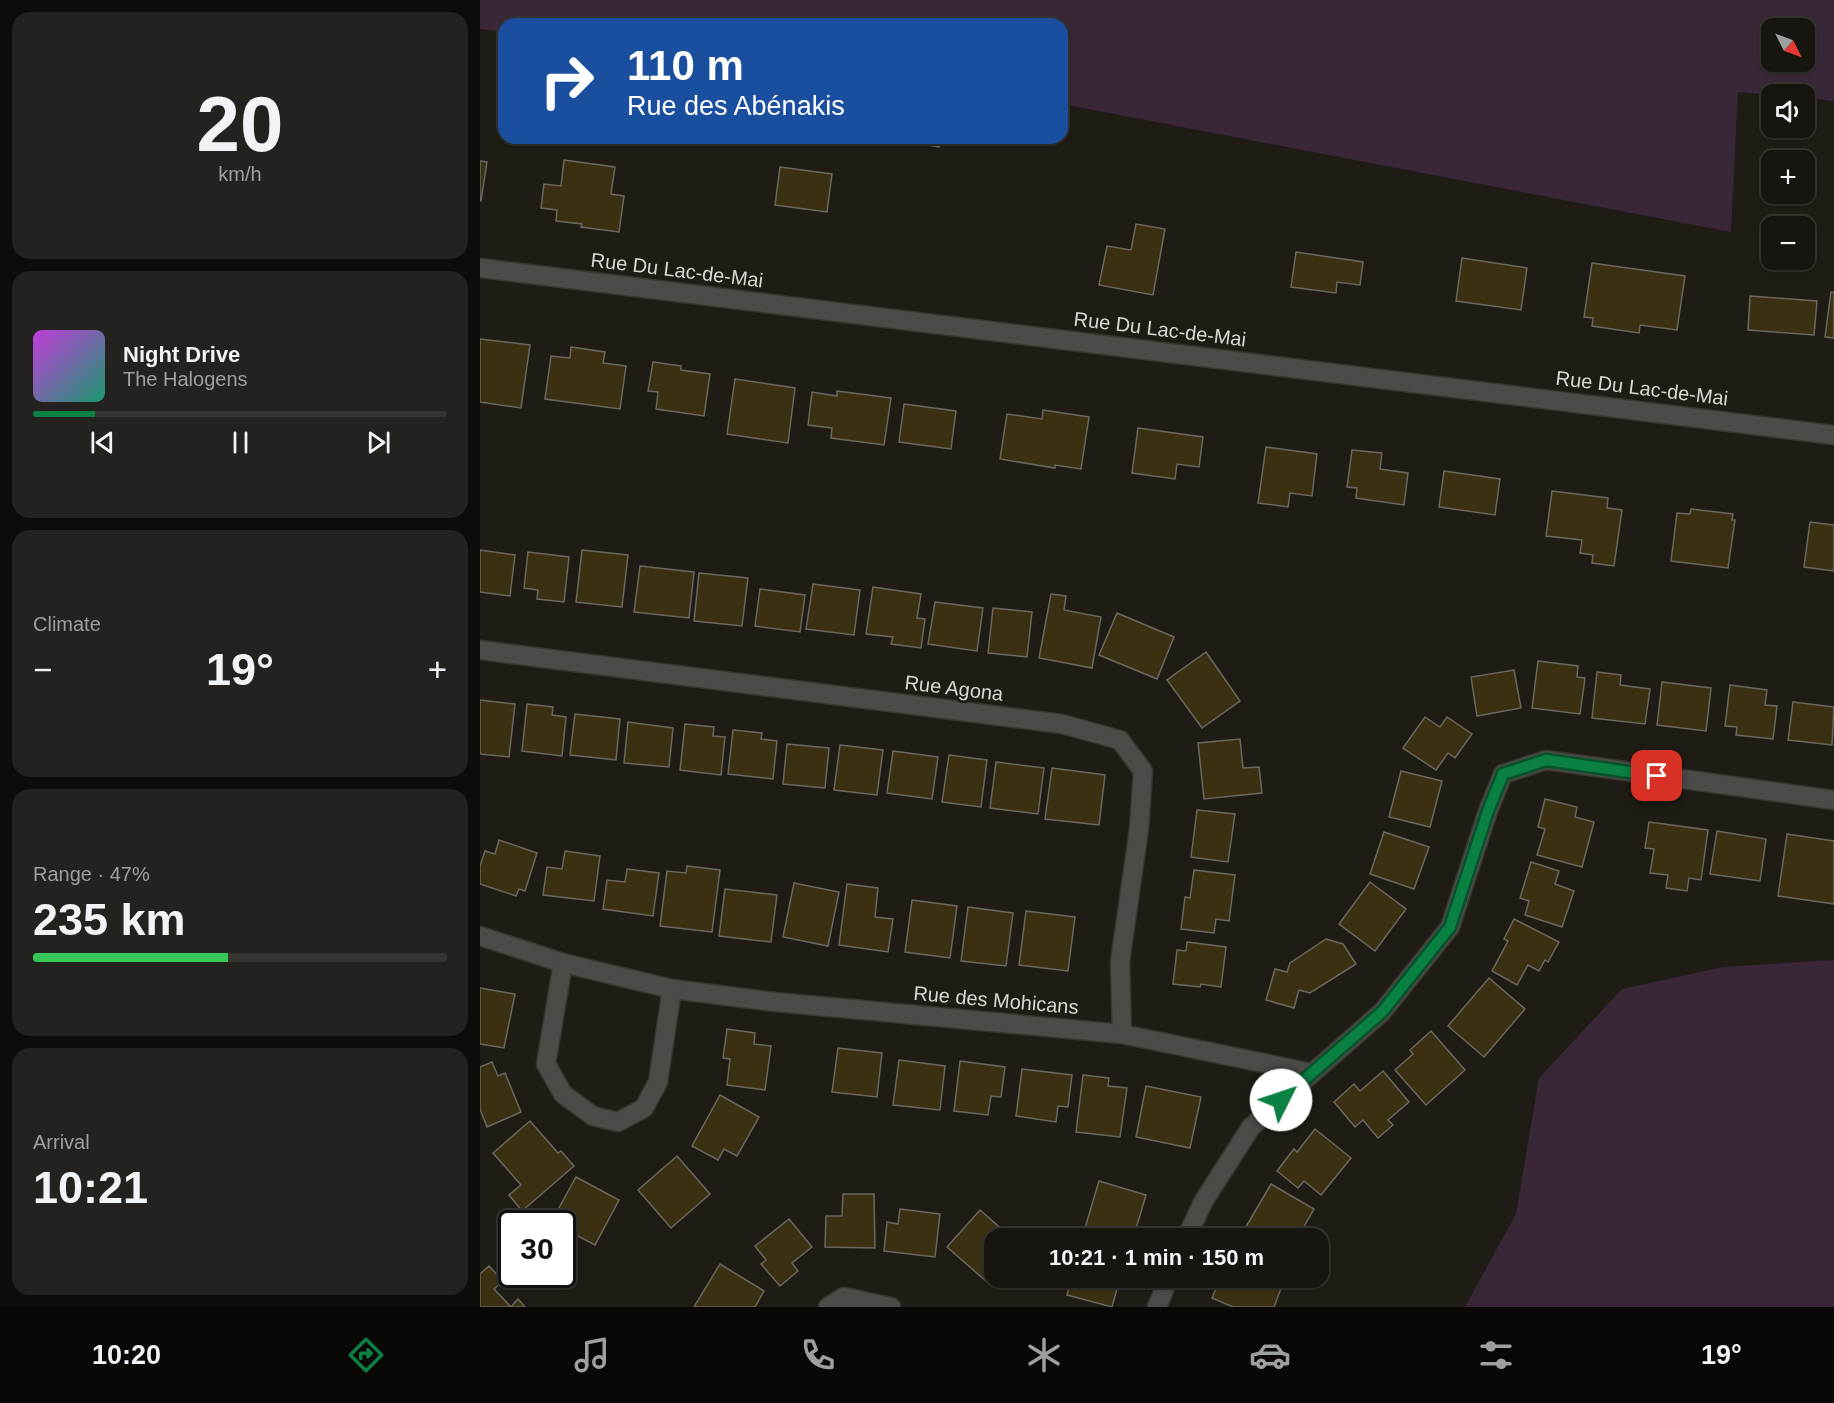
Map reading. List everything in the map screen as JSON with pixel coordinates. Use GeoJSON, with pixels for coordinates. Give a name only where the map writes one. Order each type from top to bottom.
{"type":"FeatureCollection","features":[{"type":"Feature","properties":{"kind":"street","name":"Rue Du Lac-de-Mai"},"geometry":{"type":"LineString","coordinates":[[480,268],[1834,435]]}},
{"type":"Feature","properties":{"kind":"street","name":"Rue Agona"},"geometry":{"type":"LineString","coordinates":[[480,650],[1062,724],[1120,740],[1143,771],[1139,829],[1120,962],[1122,1034]]}},
{"type":"Feature","properties":{"kind":"street"},"geometry":{"type":"LineString","coordinates":[[1191,1228],[1203,1202],[1251,1127],[1382,1012],[1450,927],[1488,811],[1503,774],[1546,760],[1834,800]]}},
{"type":"Feature","properties":{"kind":"street","name":"Rue des Mohicans"},"geometry":{"type":"LineString","coordinates":[[480,936],[563,963],[672,990],[775,1002],[1122,1034],[1312,1073]]}},
{"type":"Feature","properties":{"kind":"street"},"geometry":{"type":"LineString","coordinates":[[563,963],[546,1064],[563,1094],[593,1116],[618,1122],[644,1108],[658,1082],[672,990]]}},
{"type":"Feature","properties":{"kind":"street"},"geometry":{"type":"LineString","coordinates":[[1156,1307],[1165,1288]]}},
{"type":"Feature","properties":{"kind":"street"},"geometry":{"type":"LineString","coordinates":[[828,1307],[844,1297],[891,1307]]}},
{"type":"Feature","properties":{"kind":"shaded area"},"geometry":{"type":"Polygon","coordinates":[[[480,0],[1834,0],[1834,101],[1815,99],[1815,84],[1761,84],[1761,94],[1738,92],[1731,232],[1068,105],[1068,18],[498,18],[498,31],[480,29],[480,0]]]}},
{"type":"Feature","properties":{"kind":"shaded area"},"geometry":{"type":"Polygon","coordinates":[[[1834,960],[1834,1307],[1465,1307],[1516,1214],[1539,1078],[1622,989],[1723,967],[1834,960]]]}},
{"type":"Feature","properties":{"kind":"building"},"geometry":{"type":"Polygon","coordinates":[[[922,144],[940,144],[939,147],[922,144]]]}},
{"type":"Feature","properties":{"kind":"building"},"geometry":{"type":"Polygon","coordinates":[[[564,160],[615,167],[611,194],[624,196],[619,232],[556,221],[557,210],[541,208],[544,184],[561,186],[564,160]]]}},
{"type":"Feature","properties":{"kind":"building"},"geometry":{"type":"Polygon","coordinates":[[[480,161],[487,162],[481,201],[480,200],[480,161]]]}},
{"type":"Feature","properties":{"kind":"building"},"geometry":{"type":"Polygon","coordinates":[[[780,167],[832,174],[827,212],[775,205],[780,167]]]}},
{"type":"Feature","properties":{"kind":"building"},"geometry":{"type":"Polygon","coordinates":[[[1136,224],[1165,229],[1153,295],[1099,285],[1107,246],[1131,250],[1136,224]]]}},
{"type":"Feature","properties":{"kind":"building"},"geometry":{"type":"Polygon","coordinates":[[[1296,252],[1363,262],[1360,285],[1337,282],[1336,293],[1291,287],[1296,252]]]}},
{"type":"Feature","properties":{"kind":"building"},"geometry":{"type":"Polygon","coordinates":[[[1462,258],[1527,268],[1521,310],[1456,301],[1462,258]]]}},
{"type":"Feature","properties":{"kind":"building"},"geometry":{"type":"Polygon","coordinates":[[[1592,263],[1685,276],[1677,330],[1640,325],[1639,333],[1592,326],[1593,318],[1584,317],[1592,263]]]}},
{"type":"Feature","properties":{"kind":"building"},"geometry":{"type":"Polygon","coordinates":[[[1831,292],[1834,292],[1834,338],[1825,337],[1831,292]]]}},
{"type":"Feature","properties":{"kind":"building"},"geometry":{"type":"Polygon","coordinates":[[[1750,296],[1817,301],[1814,335],[1748,330],[1750,296]]]}},
{"type":"Feature","properties":{"kind":"building"},"geometry":{"type":"Polygon","coordinates":[[[480,339],[530,345],[521,408],[480,402],[480,339]]]}},
{"type":"Feature","properties":{"kind":"building"},"geometry":{"type":"Polygon","coordinates":[[[571,347],[605,352],[603,363],[626,366],[620,409],[545,399],[551,356],[570,358],[571,347]]]}},
{"type":"Feature","properties":{"kind":"building"},"geometry":{"type":"Polygon","coordinates":[[[653,362],[681,366],[681,370],[710,374],[704,416],[656,409],[658,392],[648,391],[653,362]]]}},
{"type":"Feature","properties":{"kind":"building"},"geometry":{"type":"Polygon","coordinates":[[[735,379],[795,388],[788,443],[727,434],[735,379]]]}},
{"type":"Feature","properties":{"kind":"building"},"geometry":{"type":"Polygon","coordinates":[[[837,391],[891,398],[884,445],[831,438],[832,428],[808,425],[812,392],[837,396],[837,391]]]}},
{"type":"Feature","properties":{"kind":"building"},"geometry":{"type":"Polygon","coordinates":[[[904,404],[956,411],[951,449],[899,442],[904,404]]]}},
{"type":"Feature","properties":{"kind":"building"},"geometry":{"type":"Polygon","coordinates":[[[1043,410],[1089,417],[1081,469],[1055,465],[1055,468],[1000,459],[1007,414],[1042,419],[1043,410]]]}},
{"type":"Feature","properties":{"kind":"building"},"geometry":{"type":"Polygon","coordinates":[[[1138,428],[1203,437],[1199,467],[1177,464],[1175,479],[1132,473],[1138,428]]]}},
{"type":"Feature","properties":{"kind":"building"},"geometry":{"type":"Polygon","coordinates":[[[1266,447],[1317,454],[1312,496],[1290,493],[1288,507],[1258,503],[1266,447]]]}},
{"type":"Feature","properties":{"kind":"building"},"geometry":{"type":"Polygon","coordinates":[[[1352,450],[1382,453],[1380,469],[1408,473],[1404,505],[1356,498],[1357,488],[1347,487],[1352,450]]]}},
{"type":"Feature","properties":{"kind":"building"},"geometry":{"type":"Polygon","coordinates":[[[1444,471],[1500,479],[1495,515],[1439,507],[1444,471]]]}},
{"type":"Feature","properties":{"kind":"building"},"geometry":{"type":"Polygon","coordinates":[[[1552,491],[1608,498],[1607,508],[1622,510],[1614,566],[1592,563],[1593,555],[1580,553],[1582,540],[1546,536],[1552,491]]]}},
{"type":"Feature","properties":{"kind":"building"},"geometry":{"type":"Polygon","coordinates":[[[1691,509],[1733,514],[1732,520],[1735,520],[1728,568],[1671,561],[1677,513],[1690,514],[1691,509]]]}},
{"type":"Feature","properties":{"kind":"building"},"geometry":{"type":"Polygon","coordinates":[[[1810,522],[1834,525],[1834,571],[1804,567],[1810,522]]]}},
{"type":"Feature","properties":{"kind":"building"},"geometry":{"type":"Polygon","coordinates":[[[480,550],[515,555],[510,596],[480,592],[480,550]]]}},
{"type":"Feature","properties":{"kind":"building"},"geometry":{"type":"Polygon","coordinates":[[[582,550],[628,555],[622,607],[576,602],[582,550]]]}},
{"type":"Feature","properties":{"kind":"building"},"geometry":{"type":"Polygon","coordinates":[[[528,552],[569,557],[564,602],[537,599],[538,590],[524,588],[528,552]]]}},
{"type":"Feature","properties":{"kind":"building"},"geometry":{"type":"Polygon","coordinates":[[[640,566],[694,572],[689,618],[634,612],[640,566]]]}},
{"type":"Feature","properties":{"kind":"building"},"geometry":{"type":"Polygon","coordinates":[[[699,573],[748,578],[742,626],[694,621],[699,573]]]}},
{"type":"Feature","properties":{"kind":"building"},"geometry":{"type":"Polygon","coordinates":[[[813,584],[860,590],[854,635],[806,629],[813,584]]]}},
{"type":"Feature","properties":{"kind":"building"},"geometry":{"type":"Polygon","coordinates":[[[873,587],[921,594],[917,618],[925,619],[921,648],[891,644],[893,637],[866,634],[873,587]]]}},
{"type":"Feature","properties":{"kind":"building"},"geometry":{"type":"Polygon","coordinates":[[[760,589],[805,595],[800,632],[755,626],[760,589]]]}},
{"type":"Feature","properties":{"kind":"building"},"geometry":{"type":"Polygon","coordinates":[[[1051,594],[1066,596],[1064,610],[1101,617],[1092,668],[1039,658],[1051,594]]]}},
{"type":"Feature","properties":{"kind":"building"},"geometry":{"type":"Polygon","coordinates":[[[935,602],[983,608],[977,651],[928,644],[935,602]]]}},
{"type":"Feature","properties":{"kind":"building"},"geometry":{"type":"Polygon","coordinates":[[[993,608],[1032,612],[1027,657],[988,653],[993,608]]]}},
{"type":"Feature","properties":{"kind":"building"},"geometry":{"type":"Polygon","coordinates":[[[1117,613],[1174,637],[1157,679],[1099,655],[1117,613]]]}},
{"type":"Feature","properties":{"kind":"building"},"geometry":{"type":"Polygon","coordinates":[[[1206,652],[1240,701],[1202,728],[1167,680],[1206,652]]]}},
{"type":"Feature","properties":{"kind":"building"},"geometry":{"type":"Polygon","coordinates":[[[1538,661],[1578,666],[1577,677],[1585,678],[1580,714],[1532,708],[1538,661]]]}},
{"type":"Feature","properties":{"kind":"building"},"geometry":{"type":"Polygon","coordinates":[[[1514,670],[1521,708],[1477,716],[1471,677],[1514,670]]]}},
{"type":"Feature","properties":{"kind":"building"},"geometry":{"type":"Polygon","coordinates":[[[1597,672],[1621,675],[1620,685],[1650,689],[1645,724],[1592,718],[1597,672]]]}},
{"type":"Feature","properties":{"kind":"building"},"geometry":{"type":"Polygon","coordinates":[[[1662,682],[1711,688],[1706,731],[1657,725],[1662,682]]]}},
{"type":"Feature","properties":{"kind":"building"},"geometry":{"type":"Polygon","coordinates":[[[1730,685],[1767,690],[1765,705],[1777,706],[1773,739],[1736,735],[1737,727],[1725,726],[1730,685]]]}},
{"type":"Feature","properties":{"kind":"building"},"geometry":{"type":"Polygon","coordinates":[[[480,700],[515,704],[509,757],[480,754],[480,700]]]}},
{"type":"Feature","properties":{"kind":"building"},"geometry":{"type":"Polygon","coordinates":[[[1793,702],[1834,707],[1832,745],[1788,740],[1793,702]]]}},
{"type":"Feature","properties":{"kind":"building"},"geometry":{"type":"Polygon","coordinates":[[[527,704],[553,707],[552,715],[566,717],[562,756],[522,751],[527,704]]]}},
{"type":"Feature","properties":{"kind":"building"},"geometry":{"type":"Polygon","coordinates":[[[575,714],[620,719],[616,760],[570,755],[575,714]]]}},
{"type":"Feature","properties":{"kind":"building"},"geometry":{"type":"Polygon","coordinates":[[[1425,717],[1440,727],[1447,717],[1472,734],[1455,758],[1448,753],[1436,770],[1403,748],[1425,717]]]}},
{"type":"Feature","properties":{"kind":"building"},"geometry":{"type":"Polygon","coordinates":[[[628,722],[673,728],[669,767],[624,763],[628,722]]]}},
{"type":"Feature","properties":{"kind":"building"},"geometry":{"type":"Polygon","coordinates":[[[685,724],[714,727],[713,736],[725,737],[721,775],[680,770],[685,724]]]}},
{"type":"Feature","properties":{"kind":"building"},"geometry":{"type":"Polygon","coordinates":[[[733,730],[762,733],[761,739],[777,741],[773,779],[728,774],[733,730]]]}},
{"type":"Feature","properties":{"kind":"building"},"geometry":{"type":"Polygon","coordinates":[[[1240,739],[1243,768],[1259,767],[1262,793],[1204,799],[1198,743],[1240,739]]]}},
{"type":"Feature","properties":{"kind":"building"},"geometry":{"type":"Polygon","coordinates":[[[787,744],[829,748],[825,788],[783,784],[787,744]]]}},
{"type":"Feature","properties":{"kind":"building"},"geometry":{"type":"Polygon","coordinates":[[[840,745],[883,750],[877,795],[834,790],[840,745]]]}},
{"type":"Feature","properties":{"kind":"building"},"geometry":{"type":"Polygon","coordinates":[[[893,751],[938,757],[932,799],[887,793],[893,751]]]}},
{"type":"Feature","properties":{"kind":"building"},"geometry":{"type":"Polygon","coordinates":[[[949,755],[987,760],[981,807],[942,802],[949,755]]]}},
{"type":"Feature","properties":{"kind":"building"},"geometry":{"type":"Polygon","coordinates":[[[996,762],[1044,768],[1038,814],[990,808],[996,762]]]}},
{"type":"Feature","properties":{"kind":"building"},"geometry":{"type":"Polygon","coordinates":[[[1052,768],[1105,775],[1099,825],[1045,819],[1052,768]]]}},
{"type":"Feature","properties":{"kind":"building"},"geometry":{"type":"Polygon","coordinates":[[[1401,771],[1442,781],[1430,827],[1389,817],[1401,771]]]}},
{"type":"Feature","properties":{"kind":"building"},"geometry":{"type":"Polygon","coordinates":[[[1545,799],[1577,807],[1575,817],[1594,822],[1582,867],[1537,855],[1545,829],[1538,827],[1545,799]]]}},
{"type":"Feature","properties":{"kind":"building"},"geometry":{"type":"Polygon","coordinates":[[[1197,810],[1235,814],[1228,862],[1191,857],[1197,810]]]}},
{"type":"Feature","properties":{"kind":"building"},"geometry":{"type":"Polygon","coordinates":[[[1649,822],[1708,830],[1701,880],[1689,878],[1687,891],[1666,888],[1668,875],[1650,873],[1654,849],[1645,848],[1649,822]]]}},
{"type":"Feature","properties":{"kind":"building"},"geometry":{"type":"Polygon","coordinates":[[[1717,831],[1766,839],[1760,881],[1710,874],[1717,831]]]}},
{"type":"Feature","properties":{"kind":"building"},"geometry":{"type":"Polygon","coordinates":[[[1384,832],[1429,847],[1414,889],[1370,874],[1384,832]]]}},
{"type":"Feature","properties":{"kind":"building"},"geometry":{"type":"Polygon","coordinates":[[[1787,834],[1834,841],[1834,904],[1778,896],[1787,834]]]}},
{"type":"Feature","properties":{"kind":"building"},"geometry":{"type":"Polygon","coordinates":[[[499,840],[537,853],[525,891],[519,889],[516,896],[480,884],[480,866],[485,851],[495,854],[499,840]]]}},
{"type":"Feature","properties":{"kind":"building"},"geometry":{"type":"Polygon","coordinates":[[[565,851],[600,856],[594,901],[543,895],[547,867],[562,869],[565,851]]]}},
{"type":"Feature","properties":{"kind":"building"},"geometry":{"type":"Polygon","coordinates":[[[1531,862],[1559,871],[1555,884],[1574,891],[1562,927],[1525,915],[1529,901],[1520,898],[1531,862]]]}},
{"type":"Feature","properties":{"kind":"building"},"geometry":{"type":"Polygon","coordinates":[[[687,866],[720,870],[712,932],[660,926],[667,871],[686,873],[687,866]]]}},
{"type":"Feature","properties":{"kind":"building"},"geometry":{"type":"Polygon","coordinates":[[[627,869],[659,873],[653,916],[603,909],[607,880],[625,882],[627,869]]]}},
{"type":"Feature","properties":{"kind":"building"},"geometry":{"type":"Polygon","coordinates":[[[1194,870],[1235,875],[1229,921],[1216,919],[1214,933],[1181,929],[1185,897],[1190,898],[1194,870]]]}},
{"type":"Feature","properties":{"kind":"building"},"geometry":{"type":"Polygon","coordinates":[[[1370,882],[1406,909],[1375,951],[1339,924],[1370,882]]]}},
{"type":"Feature","properties":{"kind":"building"},"geometry":{"type":"Polygon","coordinates":[[[794,883],[839,892],[828,946],[783,937],[794,883]]]}},
{"type":"Feature","properties":{"kind":"building"},"geometry":{"type":"Polygon","coordinates":[[[847,884],[878,888],[875,917],[893,919],[888,952],[839,945],[847,884]]]}},
{"type":"Feature","properties":{"kind":"building"},"geometry":{"type":"Polygon","coordinates":[[[725,889],[777,895],[771,942],[719,936],[725,889]]]}},
{"type":"Feature","properties":{"kind":"building"},"geometry":{"type":"Polygon","coordinates":[[[912,900],[957,906],[950,958],[905,952],[912,900]]]}},
{"type":"Feature","properties":{"kind":"building"},"geometry":{"type":"Polygon","coordinates":[[[968,907],[1013,913],[1006,966],[961,961],[968,907]]]}},
{"type":"Feature","properties":{"kind":"building"},"geometry":{"type":"Polygon","coordinates":[[[1026,911],[1075,917],[1068,971],[1019,965],[1026,911]]]}},
{"type":"Feature","properties":{"kind":"building"},"geometry":{"type":"Polygon","coordinates":[[[1514,919],[1559,942],[1548,962],[1545,960],[1539,971],[1528,965],[1517,985],[1492,971],[1508,941],[1504,939],[1514,919]]]}},
{"type":"Feature","properties":{"kind":"building"},"geometry":{"type":"Polygon","coordinates":[[[1326,939],[1343,944],[1356,964],[1310,993],[1299,990],[1294,1008],[1266,1000],[1275,969],[1287,972],[1290,963],[1326,939]]]}},
{"type":"Feature","properties":{"kind":"building"},"geometry":{"type":"Polygon","coordinates":[[[1187,942],[1226,947],[1221,987],[1173,984],[1177,950],[1186,951],[1187,942]]]}},
{"type":"Feature","properties":{"kind":"building"},"geometry":{"type":"Polygon","coordinates":[[[1489,978],[1525,1009],[1484,1057],[1448,1026],[1489,978]]]}},
{"type":"Feature","properties":{"kind":"building"},"geometry":{"type":"Polygon","coordinates":[[[480,988],[515,994],[504,1048],[480,1044],[480,988]]]}},
{"type":"Feature","properties":{"kind":"building"},"geometry":{"type":"Polygon","coordinates":[[[727,1029],[755,1033],[754,1044],[771,1046],[765,1090],[727,1085],[730,1059],[723,1058],[727,1029]]]}},
{"type":"Feature","properties":{"kind":"building"},"geometry":{"type":"Polygon","coordinates":[[[1431,1031],[1465,1070],[1426,1105],[1395,1070],[1413,1054],[1410,1050],[1431,1031]]]}},
{"type":"Feature","properties":{"kind":"building"},"geometry":{"type":"Polygon","coordinates":[[[838,1048],[882,1053],[877,1097],[832,1092],[838,1048]]]}},
{"type":"Feature","properties":{"kind":"building"},"geometry":{"type":"Polygon","coordinates":[[[899,1060],[945,1066],[940,1110],[893,1105],[899,1060]]]}},
{"type":"Feature","properties":{"kind":"building"},"geometry":{"type":"Polygon","coordinates":[[[960,1061],[1005,1067],[1001,1097],[991,1096],[988,1115],[954,1111],[960,1061]]]}},
{"type":"Feature","properties":{"kind":"building"},"geometry":{"type":"Polygon","coordinates":[[[492,1062],[498,1076],[505,1073],[521,1112],[487,1127],[480,1109],[480,1067],[492,1062]]]}},
{"type":"Feature","properties":{"kind":"building"},"geometry":{"type":"Polygon","coordinates":[[[1022,1069],[1072,1075],[1068,1107],[1058,1106],[1056,1122],[1016,1116],[1022,1069]]]}},
{"type":"Feature","properties":{"kind":"building"},"geometry":{"type":"Polygon","coordinates":[[[1383,1071],[1409,1102],[1388,1120],[1393,1125],[1378,1138],[1363,1120],[1355,1127],[1334,1102],[1354,1084],[1360,1091],[1383,1071]]]}},
{"type":"Feature","properties":{"kind":"building"},"geometry":{"type":"Polygon","coordinates":[[[1083,1075],[1109,1078],[1108,1086],[1127,1088],[1120,1137],[1076,1132],[1083,1075]]]}},
{"type":"Feature","properties":{"kind":"building"},"geometry":{"type":"Polygon","coordinates":[[[1146,1086],[1201,1097],[1190,1148],[1136,1137],[1146,1086]]]}},
{"type":"Feature","properties":{"kind":"building"},"geometry":{"type":"Polygon","coordinates":[[[720,1095],[759,1117],[737,1156],[724,1149],[718,1160],[692,1146],[720,1095]]]}},
{"type":"Feature","properties":{"kind":"building"},"geometry":{"type":"Polygon","coordinates":[[[530,1121],[558,1153],[561,1151],[574,1166],[521,1210],[509,1195],[521,1185],[493,1153],[530,1121]]]}},
{"type":"Feature","properties":{"kind":"building"},"geometry":{"type":"Polygon","coordinates":[[[1315,1129],[1351,1158],[1321,1195],[1304,1181],[1298,1188],[1277,1171],[1294,1149],[1297,1152],[1315,1129]]]}},
{"type":"Feature","properties":{"kind":"building"},"geometry":{"type":"Polygon","coordinates":[[[677,1156],[710,1194],[671,1228],[638,1190],[677,1156]]]}},
{"type":"Feature","properties":{"kind":"building"},"geometry":{"type":"Polygon","coordinates":[[[576,1177],[619,1200],[595,1245],[578,1236],[576,1240],[576,1210],[558,1210],[576,1177]]]}},
{"type":"Feature","properties":{"kind":"building"},"geometry":{"type":"Polygon","coordinates":[[[1099,1181],[1146,1195],[1136,1228],[1085,1228],[1099,1181]]]}},
{"type":"Feature","properties":{"kind":"building"},"geometry":{"type":"Polygon","coordinates":[[[1271,1184],[1314,1209],[1303,1228],[1245,1228],[1271,1184]]]}},
{"type":"Feature","properties":{"kind":"building"},"geometry":{"type":"Polygon","coordinates":[[[843,1194],[874,1194],[875,1248],[825,1247],[826,1216],[842,1216],[843,1194]]]}},
{"type":"Feature","properties":{"kind":"building"},"geometry":{"type":"Polygon","coordinates":[[[900,1209],[940,1214],[935,1257],[884,1251],[887,1222],[898,1224],[900,1209]]]}},
{"type":"Feature","properties":{"kind":"building"},"geometry":{"type":"Polygon","coordinates":[[[980,1210],[1000,1228],[984,1228],[984,1279],[947,1247],[980,1210]]]}},
{"type":"Feature","properties":{"kind":"building"},"geometry":{"type":"Polygon","coordinates":[[[789,1219],[812,1247],[792,1263],[798,1271],[780,1286],[761,1264],[766,1260],[755,1246],[789,1219]]]}},
{"type":"Feature","properties":{"kind":"building"},"geometry":{"type":"Polygon","coordinates":[[[720,1264],[764,1291],[755,1307],[694,1307],[720,1264]]]}},
{"type":"Feature","properties":{"kind":"building"},"geometry":{"type":"Polygon","coordinates":[[[489,1266],[498,1276],[498,1285],[494,1289],[511,1307],[480,1307],[480,1274],[489,1266]]]}},
{"type":"Feature","properties":{"kind":"building"},"geometry":{"type":"Polygon","coordinates":[[[1069,1288],[1117,1288],[1112,1307],[1067,1295],[1069,1288]]]}},
{"type":"Feature","properties":{"kind":"building"},"geometry":{"type":"Polygon","coordinates":[[[1216,1288],[1281,1288],[1274,1307],[1233,1307],[1212,1298],[1216,1288]]]}},
{"type":"Feature","properties":{"kind":"building"},"geometry":{"type":"Polygon","coordinates":[[[518,1299],[525,1307],[511,1307],[518,1299]]]}},
{"type":"Feature","properties":{"kind":"route"},"geometry":{"type":"LineString","coordinates":[[1281,1100],[1382,1012],[1450,927],[1488,811],[1503,774],[1546,760],[1657,776]]}}]}
